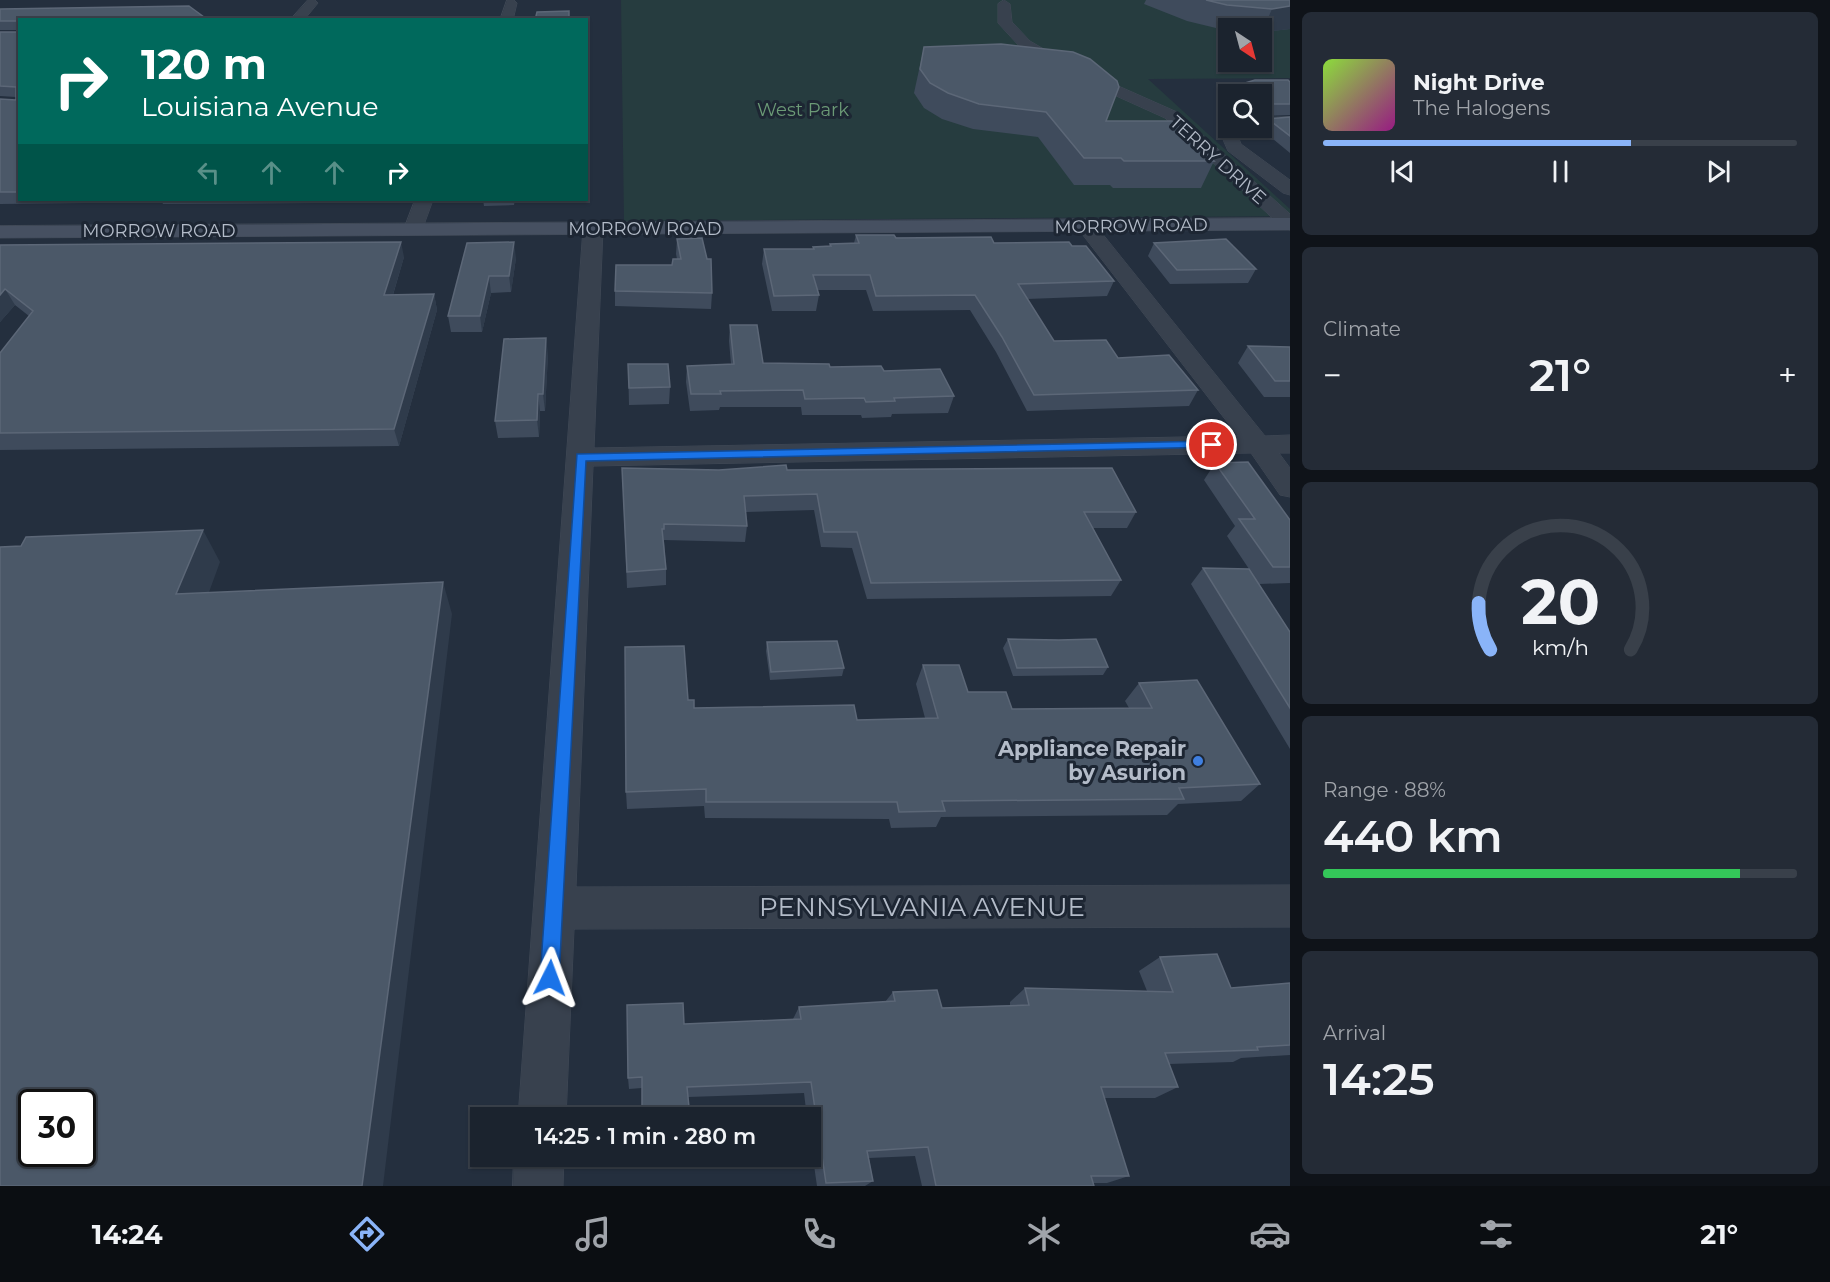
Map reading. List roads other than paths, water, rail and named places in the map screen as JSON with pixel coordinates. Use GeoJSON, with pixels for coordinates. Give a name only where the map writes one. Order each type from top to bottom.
{"type":"FeatureCollection","features":[{"type":"Feature","properties":{"kind":"street"},"geometry":{"type":"LineString","coordinates":[[298,18],[312,3]]}},
{"type":"Feature","properties":{"kind":"street"},"geometry":{"type":"LineString","coordinates":[[507,18],[511,3]]}},
{"type":"Feature","properties":{"kind":"street","name":"TERRY DRIVE"},"geometry":{"type":"LineString","coordinates":[[1004,4],[1005,23],[1025,44],[1066,68],[1171,116],[1290,224]]}},
{"type":"Feature","properties":{"kind":"street"},"geometry":{"type":"LineString","coordinates":[[1272,123],[1290,122]]}},
{"type":"Feature","properties":{"kind":"street","name":"TERRY DRIVE"},"geometry":{"type":"LineString","coordinates":[[1230,138],[1234,147],[1290,189]]}},
{"type":"Feature","properties":{"kind":"street"},"geometry":{"type":"LineString","coordinates":[[414,229],[424,201]]}},
{"type":"Feature","properties":{"kind":"street","name":"MORROW ROAD"},"geometry":{"type":"LineString","coordinates":[[0,232],[1290,224]]}},
{"type":"Feature","properties":{"kind":"street"},"geometry":{"type":"LineString","coordinates":[[1086,226],[1156,318],[1259,444],[1290,488]]}},
{"type":"Feature","properties":{"kind":"street"},"geometry":{"type":"LineString","coordinates":[[543,1107],[593,229]]}},
{"type":"Feature","properties":{"kind":"street"},"geometry":{"type":"LineString","coordinates":[[581,457],[1290,444]]}},
{"type":"Feature","properties":{"kind":"street","name":"PENNSYLVANIA AVENUE"},"geometry":{"type":"LineString","coordinates":[[554,908],[1290,906]]}},
{"type":"Feature","properties":{"kind":"street"},"geometry":{"type":"LineString","coordinates":[[538,1186],[539,1167]]}},
{"type":"Feature","properties":{"kind":"place","name":"Appliance Repair by Asurion"},"geometry":{"type":"Point","coordinates":[1198,761]}},
{"type":"Feature","properties":{"kind":"park label","name":"West Park"},"geometry":{"type":"Point","coordinates":[803,110]}}]}
